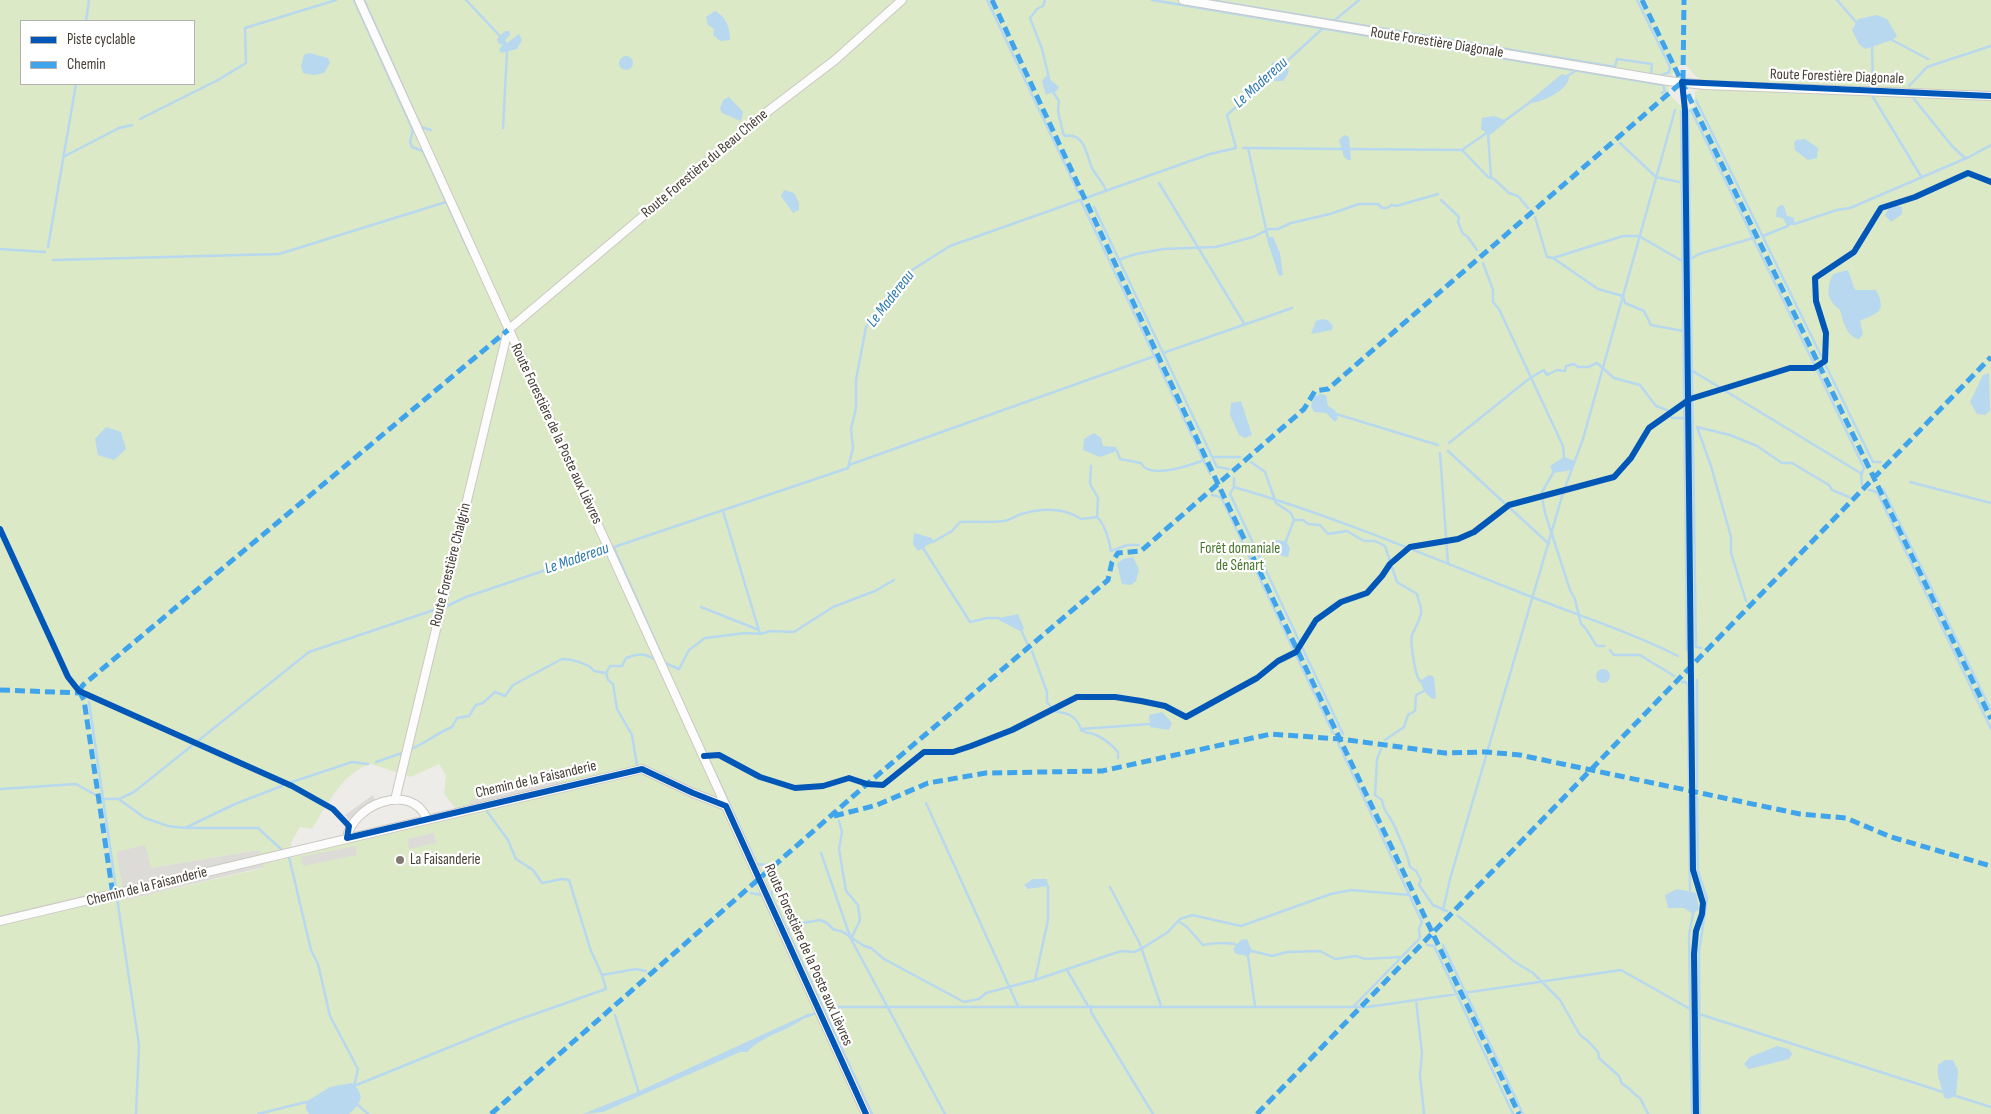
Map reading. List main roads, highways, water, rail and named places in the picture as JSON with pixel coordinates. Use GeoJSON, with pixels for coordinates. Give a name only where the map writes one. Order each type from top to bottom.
{"type":"FeatureCollection","features":[{"type":"Feature","properties":{"kind":"water"},"geometry":{"type":"Polygon","coordinates":[[[715,11],[727,23],[730,40],[720,41],[713,35],[714,29],[708,25],[706,17],[715,11]]]}},
{"type":"Feature","properties":{"kind":"water"},"geometry":{"type":"Polygon","coordinates":[[[1877,15],[1887,19],[1897,36],[1892,40],[1865,49],[1859,44],[1852,30],[1858,19],[1877,15]]]}},
{"type":"Feature","properties":{"kind":"water"},"geometry":{"type":"Polygon","coordinates":[[[505,31],[509,31],[510,35],[505,40],[507,43],[519,34],[522,40],[517,49],[501,53],[499,49],[503,45],[498,43],[497,39],[505,31]]]}},
{"type":"Feature","properties":{"kind":"water"},"geometry":{"type":"Polygon","coordinates":[[[309,53],[328,58],[330,63],[324,73],[314,75],[303,73],[301,66],[304,55],[309,53]]]}},
{"type":"Feature","properties":{"kind":"water"},"geometry":{"type":"Polygon","coordinates":[[[623,56],[629,56],[633,63],[629,70],[623,70],[619,66],[619,60],[623,56]]]}},
{"type":"Feature","properties":{"kind":"water"},"geometry":{"type":"Polygon","coordinates":[[[1281,61],[1289,63],[1288,74],[1283,81],[1270,81],[1267,79],[1272,62],[1281,61]]]}},
{"type":"Feature","properties":{"kind":"water"},"geometry":{"type":"Polygon","coordinates":[[[1562,74],[1569,76],[1568,81],[1559,91],[1540,101],[1528,104],[1528,102],[1562,74]]]}},
{"type":"Feature","properties":{"kind":"water"},"geometry":{"type":"Polygon","coordinates":[[[1046,76],[1059,87],[1057,91],[1046,95],[1042,81],[1046,76]]]}},
{"type":"Feature","properties":{"kind":"water"},"geometry":{"type":"Polygon","coordinates":[[[729,97],[743,112],[741,121],[722,113],[720,109],[723,100],[729,97]]]}},
{"type":"Feature","properties":{"kind":"water"},"geometry":{"type":"Polygon","coordinates":[[[1494,116],[1505,120],[1505,123],[1491,134],[1486,133],[1481,129],[1482,118],[1494,116]]]}},
{"type":"Feature","properties":{"kind":"water"},"geometry":{"type":"Polygon","coordinates":[[[1344,135],[1349,137],[1351,160],[1344,157],[1339,140],[1344,135]]]}},
{"type":"Feature","properties":{"kind":"water"},"geometry":{"type":"Polygon","coordinates":[[[1805,139],[1818,148],[1817,158],[1808,160],[1795,150],[1794,143],[1796,140],[1805,139]]]}},
{"type":"Feature","properties":{"kind":"water"},"geometry":{"type":"Polygon","coordinates":[[[784,190],[794,193],[799,203],[799,210],[793,213],[781,196],[784,190]]]}},
{"type":"Feature","properties":{"kind":"water"},"geometry":{"type":"Polygon","coordinates":[[[1781,205],[1784,206],[1787,216],[1793,217],[1795,224],[1787,226],[1783,218],[1776,217],[1777,208],[1781,205]]]}},
{"type":"Feature","properties":{"kind":"water"},"geometry":{"type":"Polygon","coordinates":[[[1895,205],[1902,207],[1902,214],[1891,222],[1885,215],[1889,208],[1895,205]]]}},
{"type":"Feature","properties":{"kind":"water"},"geometry":{"type":"Polygon","coordinates":[[[1269,237],[1273,237],[1280,253],[1283,275],[1279,276],[1267,240],[1269,237]]]}},
{"type":"Feature","properties":{"kind":"water"},"geometry":{"type":"Polygon","coordinates":[[[1848,270],[1855,290],[1876,290],[1881,303],[1879,311],[1860,321],[1863,334],[1859,339],[1848,332],[1840,310],[1832,302],[1828,290],[1833,274],[1848,270]]]}},
{"type":"Feature","properties":{"kind":"water"},"geometry":{"type":"Polygon","coordinates":[[[1328,320],[1333,326],[1332,330],[1311,334],[1316,321],[1328,320]]]}},
{"type":"Feature","properties":{"kind":"water"},"geometry":{"type":"Polygon","coordinates":[[[1989,373],[1990,411],[1985,415],[1977,414],[1970,402],[1983,375],[1989,373]]]}},
{"type":"Feature","properties":{"kind":"water"},"geometry":{"type":"Polygon","coordinates":[[[1320,394],[1326,395],[1328,406],[1335,410],[1338,418],[1335,422],[1326,413],[1314,412],[1311,406],[1314,397],[1320,394]]]}},
{"type":"Feature","properties":{"kind":"water"},"geometry":{"type":"Polygon","coordinates":[[[1241,401],[1252,435],[1245,438],[1239,435],[1230,415],[1231,403],[1241,401]]]}},
{"type":"Feature","properties":{"kind":"water"},"geometry":{"type":"Polygon","coordinates":[[[106,427],[121,432],[126,449],[114,460],[98,455],[95,439],[106,427]]]}},
{"type":"Feature","properties":{"kind":"water"},"geometry":{"type":"Polygon","coordinates":[[[1094,433],[1101,438],[1103,446],[1116,447],[1117,451],[1100,457],[1083,450],[1084,439],[1094,433]]]}},
{"type":"Feature","properties":{"kind":"water"},"geometry":{"type":"Polygon","coordinates":[[[1564,457],[1575,461],[1572,470],[1553,473],[1550,466],[1564,457]]]}},
{"type":"Feature","properties":{"kind":"water"},"geometry":{"type":"Polygon","coordinates":[[[914,533],[932,538],[933,542],[918,551],[913,544],[914,533]]]}},
{"type":"Feature","properties":{"kind":"water"},"geometry":{"type":"Polygon","coordinates":[[[1273,540],[1286,541],[1290,548],[1288,557],[1275,552],[1269,545],[1273,540]]]}},
{"type":"Feature","properties":{"kind":"water"},"geometry":{"type":"Polygon","coordinates":[[[1133,557],[1139,570],[1136,581],[1131,585],[1122,584],[1117,564],[1123,559],[1133,557]]]}},
{"type":"Feature","properties":{"kind":"water"},"geometry":{"type":"Polygon","coordinates":[[[1018,614],[1024,628],[1022,632],[999,620],[999,618],[1018,614]]]}},
{"type":"Feature","properties":{"kind":"water"},"geometry":{"type":"Polygon","coordinates":[[[1600,669],[1606,669],[1610,676],[1606,683],[1600,683],[1596,679],[1596,673],[1600,669]]]}},
{"type":"Feature","properties":{"kind":"water"},"geometry":{"type":"Polygon","coordinates":[[[1429,675],[1434,677],[1436,698],[1432,699],[1424,691],[1420,681],[1429,675]]]}},
{"type":"Feature","properties":{"kind":"water"},"geometry":{"type":"Polygon","coordinates":[[[1162,712],[1172,723],[1169,730],[1150,727],[1149,715],[1162,712]]]}},
{"type":"Feature","properties":{"kind":"water"},"geometry":{"type":"Polygon","coordinates":[[[1033,879],[1047,879],[1048,886],[1028,889],[1024,885],[1033,879]]]}},
{"type":"Feature","properties":{"kind":"water"},"geometry":{"type":"Polygon","coordinates":[[[1677,889],[1696,893],[1699,909],[1693,914],[1684,908],[1668,908],[1665,895],[1677,889]]]}},
{"type":"Feature","properties":{"kind":"water"},"geometry":{"type":"Polygon","coordinates":[[[1247,939],[1252,951],[1248,956],[1236,954],[1233,949],[1241,940],[1247,939]]]}},
{"type":"Feature","properties":{"kind":"water"},"geometry":{"type":"Polygon","coordinates":[[[810,1013],[795,1024],[762,1040],[747,1052],[740,1052],[603,1112],[583,1114],[635,1093],[810,1013]]]}},
{"type":"Feature","properties":{"kind":"water"},"geometry":{"type":"Polygon","coordinates":[[[1777,1046],[1789,1049],[1792,1054],[1789,1059],[1749,1069],[1744,1064],[1750,1057],[1777,1046]]]}},
{"type":"Feature","properties":{"kind":"water"},"geometry":{"type":"Polygon","coordinates":[[[1945,1060],[1953,1060],[1958,1070],[1956,1096],[1948,1099],[1944,1097],[1938,1073],[1938,1065],[1945,1060]]]}},
{"type":"Feature","properties":{"kind":"water"},"geometry":{"type":"Polygon","coordinates":[[[351,1083],[358,1089],[361,1097],[358,1105],[349,1114],[309,1114],[306,1109],[306,1102],[330,1087],[351,1083]]]}},
{"type":"Feature","properties":{"kind":"waterway"},"geometry":{"type":"LineString","coordinates":[[86,20],[89,0]]}},
{"type":"Feature","properties":{"kind":"waterway"},"geometry":{"type":"LineString","coordinates":[[140,119],[218,80],[246,63],[245,28],[336,0]]}},
{"type":"Feature","properties":{"kind":"waterway"},"geometry":{"type":"LineString","coordinates":[[354,0],[413,130],[410,142],[412,147],[423,151],[470,254]]}},
{"type":"Feature","properties":{"kind":"waterway"},"geometry":{"type":"LineString","coordinates":[[364,0],[421,127],[431,130]]}},
{"type":"Feature","properties":{"kind":"waterway"},"geometry":{"type":"LineString","coordinates":[[466,0],[500,36]]}},
{"type":"Feature","properties":{"kind":"waterway"},"geometry":{"type":"LineString","coordinates":[[987,0],[1079,194]]}},
{"type":"Feature","properties":{"kind":"waterway"},"geometry":{"type":"LineString","coordinates":[[1045,0],[1043,6],[1037,9],[1030,18],[1042,49],[1049,78]]}},
{"type":"Feature","properties":{"kind":"waterway"},"geometry":{"type":"LineString","coordinates":[[1152,0],[1663,85],[1665,91],[1662,93]]}},
{"type":"Feature","properties":{"kind":"waterway"},"geometry":{"type":"LineString","coordinates":[[1210,0],[1615,67],[1617,59],[1652,64],[1651,74],[1660,76],[1669,72],[1670,67],[1637,0]]}},
{"type":"Feature","properties":{"kind":"waterway","name":"Le Madereau"},"geometry":{"type":"LineString","coordinates":[[1335,20],[1359,0]]}},
{"type":"Feature","properties":{"kind":"waterway"},"geometry":{"type":"LineString","coordinates":[[1837,0],[1856,22]]}},
{"type":"Feature","properties":{"kind":"waterway","name":"Le Madereau"},"geometry":{"type":"LineString","coordinates":[[1285,63],[1322,29]]}},
{"type":"Feature","properties":{"kind":"waterway"},"geometry":{"type":"LineString","coordinates":[[1892,40],[1928,59]]}},
{"type":"Feature","properties":{"kind":"waterway"},"geometry":{"type":"LineString","coordinates":[[1872,46],[1873,84]]}},
{"type":"Feature","properties":{"kind":"waterway"},"geometry":{"type":"LineString","coordinates":[[1909,86],[1927,67],[1991,46]]}},
{"type":"Feature","properties":{"kind":"waterway"},"geometry":{"type":"LineString","coordinates":[[503,128],[507,52]]}},
{"type":"Feature","properties":{"kind":"waterway"},"geometry":{"type":"LineString","coordinates":[[1566,77],[1575,71]]}},
{"type":"Feature","properties":{"kind":"waterway","name":"Le Madereau"},"geometry":{"type":"LineString","coordinates":[[445,607],[466,597],[848,468],[853,448],[851,429],[856,408],[856,380],[866,327],[912,270],[950,246],[1210,154],[1236,148],[1227,115],[1270,77]]}},
{"type":"Feature","properties":{"kind":"waterway"},"geometry":{"type":"LineString","coordinates":[[48,247],[76,85]]}},
{"type":"Feature","properties":{"kind":"waterway"},"geometry":{"type":"LineString","coordinates":[[1053,92],[1059,101],[1058,111],[1063,133],[1065,136],[1072,136],[1081,141],[1092,168],[1106,191]]}},
{"type":"Feature","properties":{"kind":"waterway"},"geometry":{"type":"LineString","coordinates":[[1873,97],[1922,178]]}},
{"type":"Feature","properties":{"kind":"waterway"},"geometry":{"type":"LineString","coordinates":[[1914,99],[1952,146],[1965,158]]}},
{"type":"Feature","properties":{"kind":"waterway"},"geometry":{"type":"LineString","coordinates":[[1696,100],[1873,462],[1881,462]]}},
{"type":"Feature","properties":{"kind":"waterway"},"geometry":{"type":"LineString","coordinates":[[1503,122],[1529,103]]}},
{"type":"Feature","properties":{"kind":"waterway"},"geometry":{"type":"LineString","coordinates":[[1443,910],[1450,879],[1563,493],[1583,439],[1675,110]]}},
{"type":"Feature","properties":{"kind":"waterway"},"geometry":{"type":"LineString","coordinates":[[1701,648],[1696,647],[1688,112],[1691,110],[1814,364]]}},
{"type":"Feature","properties":{"kind":"waterway"},"geometry":{"type":"LineString","coordinates":[[1681,111],[1687,650]]}},
{"type":"Feature","properties":{"kind":"waterway"},"geometry":{"type":"LineString","coordinates":[[65,156],[119,128],[132,125]]}},
{"type":"Feature","properties":{"kind":"waterway"},"geometry":{"type":"LineString","coordinates":[[1462,150],[1488,132]]}},
{"type":"Feature","properties":{"kind":"waterway"},"geometry":{"type":"LineString","coordinates":[[1488,133],[1491,178]]}},
{"type":"Feature","properties":{"kind":"waterway"},"geometry":{"type":"LineString","coordinates":[[1620,143],[1656,177],[1679,182]]}},
{"type":"Feature","properties":{"kind":"waterway"},"geometry":{"type":"LineString","coordinates":[[1794,224],[1837,210],[1850,208],[1969,157],[1991,145]]}},
{"type":"Feature","properties":{"kind":"waterway"},"geometry":{"type":"LineString","coordinates":[[1243,148],[1343,149]]}},
{"type":"Feature","properties":{"kind":"waterway"},"geometry":{"type":"LineString","coordinates":[[1248,148],[1268,238]]}},
{"type":"Feature","properties":{"kind":"waterway"},"geometry":{"type":"LineString","coordinates":[[1349,149],[1462,150],[1488,177],[1494,179],[1509,193],[1518,196],[1528,208]]}},
{"type":"Feature","properties":{"kind":"waterway"},"geometry":{"type":"LineString","coordinates":[[1159,183],[1245,325]]}},
{"type":"Feature","properties":{"kind":"waterway"},"geometry":{"type":"LineString","coordinates":[[1118,260],[1136,254],[1163,249],[1216,247],[1253,237],[1269,229],[1278,229],[1291,223],[1330,214],[1359,204],[1378,204],[1382,208],[1387,208],[1392,205],[1396,206],[1438,194]]}},
{"type":"Feature","properties":{"kind":"waterway"},"geometry":{"type":"LineString","coordinates":[[1441,200],[1459,217],[1458,222],[1463,234],[1467,236],[1477,250]]}},
{"type":"Feature","properties":{"kind":"waterway"},"geometry":{"type":"LineString","coordinates":[[1081,201],[1210,474]]}},
{"type":"Feature","properties":{"kind":"waterway"},"geometry":{"type":"LineString","coordinates":[[53,260],[279,254],[446,202]]}},
{"type":"Feature","properties":{"kind":"waterway"},"geometry":{"type":"LineString","coordinates":[[1094,207],[1217,467],[1229,469]]}},
{"type":"Feature","properties":{"kind":"waterway"},"geometry":{"type":"LineString","coordinates":[[1535,217],[1547,257],[1553,258],[1623,236],[1639,236],[1682,261]]}},
{"type":"Feature","properties":{"kind":"waterway"},"geometry":{"type":"LineString","coordinates":[[1763,236],[1788,226]]}},
{"type":"Feature","properties":{"kind":"waterway"},"geometry":{"type":"LineString","coordinates":[[1689,260],[1699,254],[1753,238]]}},
{"type":"Feature","properties":{"kind":"waterway"},"geometry":{"type":"LineString","coordinates":[[0,249],[45,252]]}},
{"type":"Feature","properties":{"kind":"waterway"},"geometry":{"type":"LineString","coordinates":[[1553,258],[1598,289],[1623,296],[1625,303],[1644,311],[1651,325],[1683,331]]}},
{"type":"Feature","properties":{"kind":"waterway"},"geometry":{"type":"LineString","coordinates":[[1483,263],[1493,290],[1493,302],[1499,309],[1563,446],[1564,457]]}},
{"type":"Feature","properties":{"kind":"waterway"},"geometry":{"type":"LineString","coordinates":[[1163,353],[1292,308]]}},
{"type":"Feature","properties":{"kind":"waterway"},"geometry":{"type":"LineString","coordinates":[[849,465],[1155,356]]}},
{"type":"Feature","properties":{"kind":"waterway"},"geometry":{"type":"LineString","coordinates":[[1449,443],[1530,378],[1544,370],[1547,375],[1557,370],[1565,371],[1566,366],[1574,364],[1578,367],[1588,367],[1597,363],[1614,378],[1640,385],[1656,406],[1667,410],[1672,418],[1684,418]]}},
{"type":"Feature","properties":{"kind":"waterway"},"geometry":{"type":"LineString","coordinates":[[1691,370],[1862,474]]}},
{"type":"Feature","properties":{"kind":"waterway"},"geometry":{"type":"LineString","coordinates":[[1817,370],[1864,468],[1861,475],[1862,485]]}},
{"type":"Feature","properties":{"kind":"waterway"},"geometry":{"type":"LineString","coordinates":[[1336,414],[1438,445]]}},
{"type":"Feature","properties":{"kind":"waterway"},"geometry":{"type":"LineString","coordinates":[[1697,427],[1711,466],[1731,537],[1731,553],[1746,601]]}},
{"type":"Feature","properties":{"kind":"waterway"},"geometry":{"type":"LineString","coordinates":[[1697,427],[1730,435],[1757,446],[1782,463],[1792,463],[1829,485],[1832,490],[1849,497]]}},
{"type":"Feature","properties":{"kind":"waterway"},"geometry":{"type":"LineString","coordinates":[[1117,451],[1120,459],[1141,463],[1145,468],[1161,471],[1171,470],[1204,460]]}},
{"type":"Feature","properties":{"kind":"waterway"},"geometry":{"type":"LineString","coordinates":[[1448,451],[1549,544]]}},
{"type":"Feature","properties":{"kind":"waterway"},"geometry":{"type":"LineString","coordinates":[[1440,453],[1448,564]]}},
{"type":"Feature","properties":{"kind":"waterway"},"geometry":{"type":"LineString","coordinates":[[1212,457],[1240,457]]}},
{"type":"Feature","properties":{"kind":"waterway"},"geometry":{"type":"LineString","coordinates":[[1251,462],[1265,472],[1276,503],[1291,513],[1294,520],[1303,520],[1308,524],[1320,525],[1328,534],[1347,531],[1364,541],[1375,541],[1385,546],[1397,582],[1417,594],[1421,611],[1419,621],[1412,635],[1412,651],[1420,681]]}},
{"type":"Feature","properties":{"kind":"waterway"},"geometry":{"type":"LineString","coordinates":[[933,542],[952,531],[960,522],[1005,521],[1021,514],[1044,510],[1067,512],[1081,519],[1097,517],[1098,498],[1090,484],[1091,466]]}},
{"type":"Feature","properties":{"kind":"waterway"},"geometry":{"type":"LineString","coordinates":[[1553,473],[1542,492],[1546,516],[1570,590],[1575,599],[1581,624],[1597,646],[1604,646]]}},
{"type":"Feature","properties":{"kind":"waterway"},"geometry":{"type":"LineString","coordinates":[[1234,478],[1234,487],[1304,509],[1373,534],[1616,629],[1678,656]]}},
{"type":"Feature","properties":{"kind":"waterway"},"geometry":{"type":"LineString","coordinates":[[1910,482],[1991,503]]}},
{"type":"Feature","properties":{"kind":"waterway"},"geometry":{"type":"LineString","coordinates":[[1234,487],[1230,494],[1343,734]]}},
{"type":"Feature","properties":{"kind":"waterway"},"geometry":{"type":"LineString","coordinates":[[1883,489],[1991,710]]}},
{"type":"Feature","properties":{"kind":"waterway"},"geometry":{"type":"LineString","coordinates":[[1869,490],[1877,492],[1991,729]]}},
{"type":"Feature","properties":{"kind":"waterway"},"geometry":{"type":"LineString","coordinates":[[1212,495],[1221,497],[1333,733]]}},
{"type":"Feature","properties":{"kind":"waterway"},"geometry":{"type":"LineString","coordinates":[[723,511],[760,634]]}},
{"type":"Feature","properties":{"kind":"waterway"},"geometry":{"type":"LineString","coordinates":[[1097,517],[1105,529],[1111,551],[1127,545],[1139,545]]}},
{"type":"Feature","properties":{"kind":"waterway"},"geometry":{"type":"LineString","coordinates":[[1286,541],[1294,520]]}},
{"type":"Feature","properties":{"kind":"waterway"},"geometry":{"type":"LineString","coordinates":[[614,548],[661,654]]}},
{"type":"Feature","properties":{"kind":"waterway"},"geometry":{"type":"LineString","coordinates":[[923,548],[970,622],[987,618],[999,618]]}},
{"type":"Feature","properties":{"kind":"waterway"},"geometry":{"type":"LineString","coordinates":[[665,663],[679,669],[689,650],[705,638],[745,633],[761,634],[770,631],[794,632],[833,607],[875,591],[894,580]]}},
{"type":"Feature","properties":{"kind":"waterway"},"geometry":{"type":"LineString","coordinates":[[701,607],[759,630]]}},
{"type":"Feature","properties":{"kind":"waterway","name":"Le Madereau"},"geometry":{"type":"LineString","coordinates":[[0,789],[76,784],[103,799],[119,799],[134,792],[309,652],[437,609]]}},
{"type":"Feature","properties":{"kind":"waterway"},"geometry":{"type":"LineString","coordinates":[[1022,632],[1027,643]]}},
{"type":"Feature","properties":{"kind":"waterway"},"geometry":{"type":"LineString","coordinates":[[1610,650],[1614,655],[1640,655],[1674,676]]}},
{"type":"Feature","properties":{"kind":"waterway"},"geometry":{"type":"LineString","coordinates":[[1032,651],[1047,692],[1047,702],[1054,711],[1074,718],[1081,729],[1150,724]]}},
{"type":"Feature","properties":{"kind":"waterway"},"geometry":{"type":"LineString","coordinates":[[411,749],[452,727],[457,718],[469,716],[476,705],[483,703],[495,692],[505,696],[513,685],[562,659],[580,662],[589,666],[594,671],[606,673],[610,666],[622,666],[626,658],[635,655],[642,654],[656,660]]}},
{"type":"Feature","properties":{"kind":"waterway"},"geometry":{"type":"LineString","coordinates":[[606,673],[608,680],[613,684],[617,709],[632,735],[637,765]]}},
{"type":"Feature","properties":{"kind":"waterway"},"geometry":{"type":"LineString","coordinates":[[1697,680],[1697,788]]}},
{"type":"Feature","properties":{"kind":"waterway"},"geometry":{"type":"LineString","coordinates":[[1682,682],[1686,682],[1688,686],[1689,786]]}},
{"type":"Feature","properties":{"kind":"waterway"},"geometry":{"type":"LineString","coordinates":[[674,684],[757,864],[768,865]]}},
{"type":"Feature","properties":{"kind":"waterway"},"geometry":{"type":"LineString","coordinates":[[1385,740],[1404,727],[1408,715],[1415,711],[1416,695],[1424,691]]}},
{"type":"Feature","properties":{"kind":"waterway","name":"Le Madereau"},"geometry":{"type":"LineString","coordinates":[[89,702],[116,888]]}},
{"type":"Feature","properties":{"kind":"waterway"},"geometry":{"type":"LineString","coordinates":[[1081,730],[1094,734],[1108,742],[1118,752],[1118,758]]}},
{"type":"Feature","properties":{"kind":"waterway"},"geometry":{"type":"LineString","coordinates":[[1338,743],[1422,922],[1419,929],[1420,938],[1354,1006]]}},
{"type":"Feature","properties":{"kind":"waterway"},"geometry":{"type":"LineString","coordinates":[[1381,749],[1377,759],[1375,795],[1382,800],[1384,808],[1404,847],[1410,867],[1416,871],[1421,880],[1419,885],[1433,905],[1447,911]]}},
{"type":"Feature","properties":{"kind":"waterway"},"geometry":{"type":"LineString","coordinates":[[376,762],[402,753]]}},
{"type":"Feature","properties":{"kind":"waterway"},"geometry":{"type":"LineString","coordinates":[[292,782],[352,762],[368,764]]}},
{"type":"Feature","properties":{"kind":"waterway"},"geometry":{"type":"LineString","coordinates":[[120,800],[145,818],[168,826],[185,828],[235,804],[282,786]]}},
{"type":"Feature","properties":{"kind":"waterway"},"geometry":{"type":"LineString","coordinates":[[1689,796],[1690,891]]}},
{"type":"Feature","properties":{"kind":"waterway"},"geometry":{"type":"LineString","coordinates":[[1697,797],[1698,871],[1707,899],[1699,952],[1700,1114]]}},
{"type":"Feature","properties":{"kind":"waterway"},"geometry":{"type":"LineString","coordinates":[[926,803],[1018,1006]]}},
{"type":"Feature","properties":{"kind":"waterway"},"geometry":{"type":"LineString","coordinates":[[486,810],[508,840],[516,859],[533,870],[542,883],[562,879],[569,880],[591,951],[602,975]]}},
{"type":"Feature","properties":{"kind":"waterway"},"geometry":{"type":"LineString","coordinates":[[839,821],[842,832],[839,849],[846,891],[858,905],[860,920],[851,939]]}},
{"type":"Feature","properties":{"kind":"waterway"},"geometry":{"type":"LineString","coordinates":[[187,828],[258,828],[282,850]]}},
{"type":"Feature","properties":{"kind":"waterway"},"geometry":{"type":"LineString","coordinates":[[821,853],[851,939],[945,1114]]}},
{"type":"Feature","properties":{"kind":"waterway"},"geometry":{"type":"LineString","coordinates":[[289,857],[311,950],[318,964],[330,1016],[358,1069],[354,1086]]}},
{"type":"Feature","properties":{"kind":"waterway"},"geometry":{"type":"LineString","coordinates":[[775,873],[776,884],[771,895],[872,1114]]}},
{"type":"Feature","properties":{"kind":"waterway"},"geometry":{"type":"LineString","coordinates":[[1035,980],[1048,920],[1048,886]]}},
{"type":"Feature","properties":{"kind":"waterway"},"geometry":{"type":"LineString","coordinates":[[1110,887],[1140,944],[1161,1006]]}},
{"type":"Feature","properties":{"kind":"waterway"},"geometry":{"type":"LineString","coordinates":[[788,929],[797,924],[820,920],[827,923],[833,929],[843,932],[864,946],[871,948],[884,959],[964,1002],[979,999],[986,993],[1035,980],[1121,951],[1134,952],[1168,932],[1180,919],[1192,915],[1241,926],[1331,894],[1351,890],[1409,895]]}},
{"type":"Feature","properties":{"kind":"waterway"},"geometry":{"type":"LineString","coordinates":[[751,893],[762,895],[785,945]]}},
{"type":"Feature","properties":{"kind":"waterway"},"geometry":{"type":"LineString","coordinates":[[117,898],[139,1045],[136,1114]]}},
{"type":"Feature","properties":{"kind":"waterway"},"geometry":{"type":"LineString","coordinates":[[1692,1114],[1689,935],[1693,914]]}},
{"type":"Feature","properties":{"kind":"waterway"},"geometry":{"type":"LineString","coordinates":[[1458,916],[1515,962],[1533,973],[1560,1000],[1580,1035],[1598,1052],[1599,1058],[1619,1076],[1622,1084],[1640,1098],[1648,1114]]}},
{"type":"Feature","properties":{"kind":"waterway"},"geometry":{"type":"LineString","coordinates":[[1178,921],[1187,927],[1203,945],[1220,943],[1237,945]]}},
{"type":"Feature","properties":{"kind":"waterway"},"geometry":{"type":"LineString","coordinates":[[1427,945],[1434,946],[1513,1114]]}},
{"type":"Feature","properties":{"kind":"waterway"},"geometry":{"type":"LineString","coordinates":[[1443,945],[1523,1114]]}},
{"type":"Feature","properties":{"kind":"waterway"},"geometry":{"type":"LineString","coordinates":[[1252,951],[1272,956],[1287,952],[1320,951],[1335,959],[1356,956],[1365,959],[1402,957]]}},
{"type":"Feature","properties":{"kind":"waterway"},"geometry":{"type":"LineString","coordinates":[[1248,956],[1255,1006]]}},
{"type":"Feature","properties":{"kind":"waterway"},"geometry":{"type":"LineString","coordinates":[[354,1086],[509,1023],[606,989],[602,975],[636,969],[646,971]]}},
{"type":"Feature","properties":{"kind":"waterway"},"geometry":{"type":"LineString","coordinates":[[1067,970],[1088,1006]]}},
{"type":"Feature","properties":{"kind":"waterway"},"geometry":{"type":"LineString","coordinates":[[805,1017],[833,1007],[1368,1007],[1621,970],[1699,1014],[1943,1092]]}},
{"type":"Feature","properties":{"kind":"waterway"},"geometry":{"type":"LineString","coordinates":[[1416,1000],[1422,1053],[1420,1075],[1424,1114]]}},
{"type":"Feature","properties":{"kind":"waterway"},"geometry":{"type":"LineString","coordinates":[[1091,1006],[1091,1012],[1153,1114]]}},
{"type":"Feature","properties":{"kind":"waterway"},"geometry":{"type":"LineString","coordinates":[[615,1015],[639,1093]]}},
{"type":"Feature","properties":{"kind":"waterway"},"geometry":{"type":"LineString","coordinates":[[1956,1096],[1991,1107]]}},
{"type":"Feature","properties":{"kind":"waterway"},"geometry":{"type":"LineString","coordinates":[[258,1114],[306,1102]]}},
{"type":"Feature","properties":{"kind":"waterway"},"geometry":{"type":"LineString","coordinates":[[358,1105],[368,1114]]}},
{"type":"Feature","properties":{"kind":"place","name":"La Faisanderie"},"geometry":{"type":"Point","coordinates":[400,860]}},
{"type":"Feature","properties":{"kind":"park label","name":"Forêt domaniale de Sénart"},"geometry":{"type":"Point","coordinates":[1240,558]}}]}
